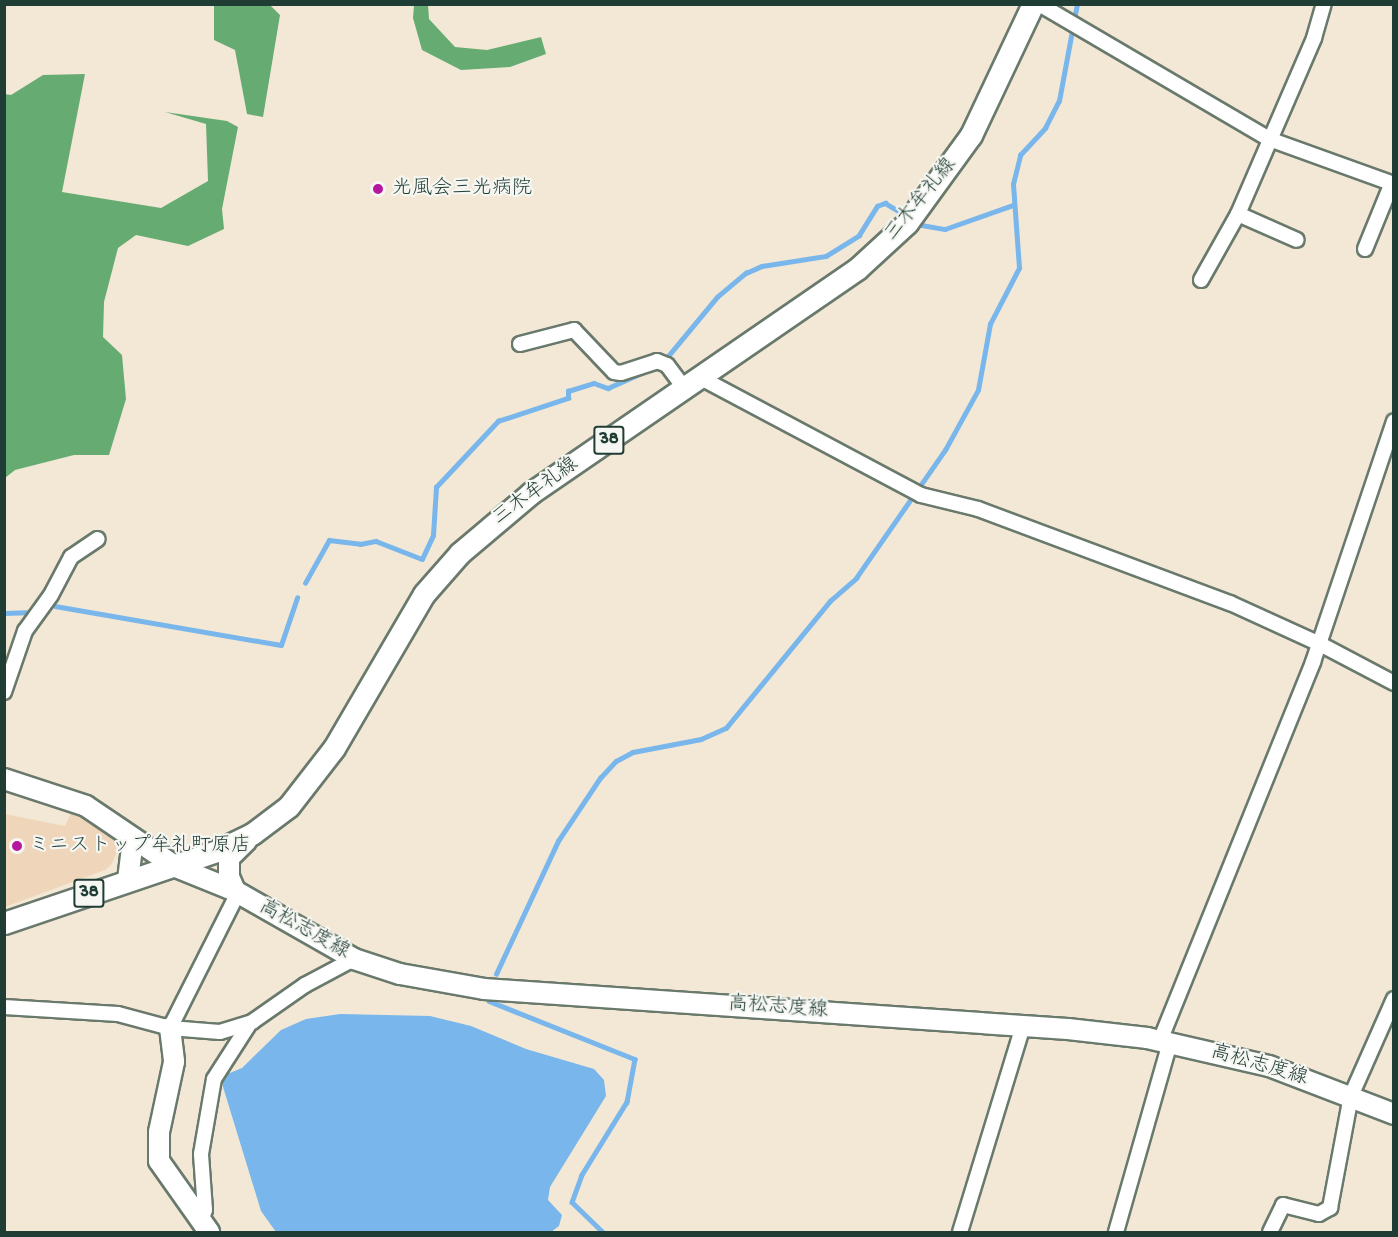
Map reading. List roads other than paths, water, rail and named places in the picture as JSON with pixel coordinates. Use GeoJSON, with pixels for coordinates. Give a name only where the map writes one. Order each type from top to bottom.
{"type":"FeatureCollection","features":[{"type":"Feature","properties":{"kind":"main road","name":"三木牟礼線"},"geometry":{"type":"LineString","coordinates":[[4,923],[128,880],[176,867],[234,843],[272,819],[305,790],[319,771],[424,594],[460,553],[531,493],[856,269],[907,223],[971,135],[1033,4]]}},
{"type":"Feature","properties":{"kind":"main road","name":"高松志度線"},"geometry":{"type":"LineString","coordinates":[[4,779],[86,806],[133,841],[176,867],[237,892],[354,959],[400,974],[484,988],[1023,1026],[1165,1041],[1269,1066],[1394,1114]]}},
{"type":"Feature","properties":{"kind":"main road"},"geometry":{"type":"LineString","coordinates":[[237,892],[229,877],[229,858],[236,847],[262,832],[272,819]]}},
{"type":"Feature","properties":{"kind":"main road"},"geometry":{"type":"LineString","coordinates":[[128,880],[133,841]]}},
{"type":"Feature","properties":{"kind":"main road"},"geometry":{"type":"LineString","coordinates":[[170,1028],[174,1062],[158,1154],[166,1175],[208,1230]]}},
{"type":"Feature","properties":{"kind":"street"},"geometry":{"type":"LineString","coordinates":[[1039,4],[1269,140],[1393,184],[1365,249]]}},
{"type":"Feature","properties":{"kind":"street"},"geometry":{"type":"LineString","coordinates":[[1201,280],[1238,214],[1314,38],[1324,4]]}},
{"type":"Feature","properties":{"kind":"street"},"geometry":{"type":"LineString","coordinates":[[1238,214],[1298,240]]}},
{"type":"Feature","properties":{"kind":"street"},"geometry":{"type":"LineString","coordinates":[[519,344],[574,330],[614,372],[621,373],[657,361],[667,365],[693,383],[916,493],[978,509],[1185,586],[1320,644],[1394,682]]}},
{"type":"Feature","properties":{"kind":"street"},"geometry":{"type":"LineString","coordinates":[[1116,1233],[1165,1041],[1320,644],[1394,422]]}},
{"type":"Feature","properties":{"kind":"street"},"geometry":{"type":"LineString","coordinates":[[4,692],[26,631],[51,595],[71,557],[98,539]]}},
{"type":"Feature","properties":{"kind":"street"},"geometry":{"type":"LineString","coordinates":[[170,1028],[237,892]]}},
{"type":"Feature","properties":{"kind":"street"},"geometry":{"type":"LineString","coordinates":[[208,1230],[201,1154],[214,1079],[236,1040],[252,1022],[305,985],[354,959]]}},
{"type":"Feature","properties":{"kind":"street"},"geometry":{"type":"LineString","coordinates":[[1270,1233],[1283,1205],[1290,1204],[1319,1214],[1330,1208],[1351,1096],[1394,999]]}},
{"type":"Feature","properties":{"kind":"street"},"geometry":{"type":"LineString","coordinates":[[4,1007],[118,1014],[170,1028],[220,1032],[252,1022]]}},
{"type":"Feature","properties":{"kind":"street"},"geometry":{"type":"LineString","coordinates":[[960,1233],[1023,1026]]}},
{"type":"Feature","properties":{"kind":"water"},"geometry":{"type":"Polygon","coordinates":[[[340,1014],[430,1016],[471,1026],[526,1049],[594,1069],[604,1080],[606,1096],[550,1187],[548,1200],[562,1215],[559,1226],[551,1232],[276,1232],[261,1211],[220,1077],[242,1068],[281,1030],[306,1019],[340,1014]]]}},
{"type":"Feature","properties":{"kind":"waterway"},"geometry":{"type":"LineString","coordinates":[[496,974],[558,841],[600,778],[616,761],[633,752],[701,739],[726,728],[830,601],[856,578],[945,450],[978,390],[990,324],[1019,268],[1013,184],[1020,155],[1045,128],[1059,101],[1077,4]]}},
{"type":"Feature","properties":{"kind":"waterway"},"geometry":{"type":"LineString","coordinates":[[664,361],[717,297],[746,273],[762,266],[826,256],[859,235],[877,206],[885,203],[900,212]]}},
{"type":"Feature","properties":{"kind":"waterway"},"geometry":{"type":"LineString","coordinates":[[916,224],[945,229],[1013,205]]}},
{"type":"Feature","properties":{"kind":"waterway"},"geometry":{"type":"LineString","coordinates":[[305,583],[329,540],[360,544],[376,541],[422,559],[433,535],[436,487],[498,421],[568,398],[568,391],[594,383],[608,388],[646,371]]}},
{"type":"Feature","properties":{"kind":"waterway"},"geometry":{"type":"LineString","coordinates":[[55,606],[281,645],[297,598]]}},
{"type":"Feature","properties":{"kind":"waterway"},"geometry":{"type":"LineString","coordinates":[[4,613],[34,612]]}},
{"type":"Feature","properties":{"kind":"waterway"},"geometry":{"type":"LineString","coordinates":[[489,1001],[635,1059],[627,1102],[582,1175],[572,1202],[603,1232]]}},
{"type":"Feature","properties":{"kind":"place","name":"光風会三光病院"},"geometry":{"type":"Point","coordinates":[378,189]}},
{"type":"Feature","properties":{"kind":"place","name":"ミニストップ牟礼町原店"},"geometry":{"type":"Point","coordinates":[17,846]}}]}
